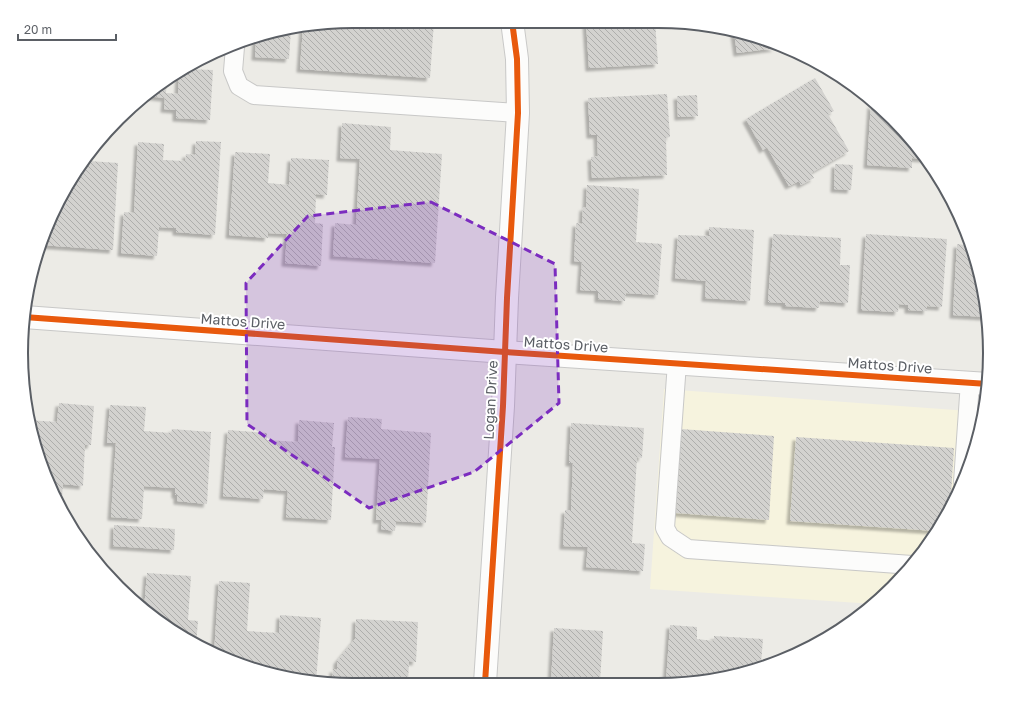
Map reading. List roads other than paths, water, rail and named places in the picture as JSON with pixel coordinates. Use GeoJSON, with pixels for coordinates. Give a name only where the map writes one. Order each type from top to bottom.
{"type":"FeatureCollection","features":[{"type":"Feature","properties":{"kind":"street","name":"Logan Drive"},"geometry":{"type":"LineString","coordinates":[[485,678],[518,113],[517,59],[513,28]]}},
{"type":"Feature","properties":{"kind":"street","name":"Mattos Drive"},"geometry":{"type":"LineString","coordinates":[[30,317],[505,352],[979,383]]}},
{"type":"Feature","properties":{"kind":"lane"},"geometry":{"type":"LineString","coordinates":[[235,51],[233,71],[239,86],[254,95],[518,113]]}},
{"type":"Feature","properties":{"kind":"lane"},"geometry":{"type":"LineString","coordinates":[[677,363],[665,528],[670,537],[688,549],[904,564]]}},
{"type":"Feature","properties":{"kind":"lane"},"geometry":{"type":"LineString","coordinates":[[967,455],[979,383]]}}]}
